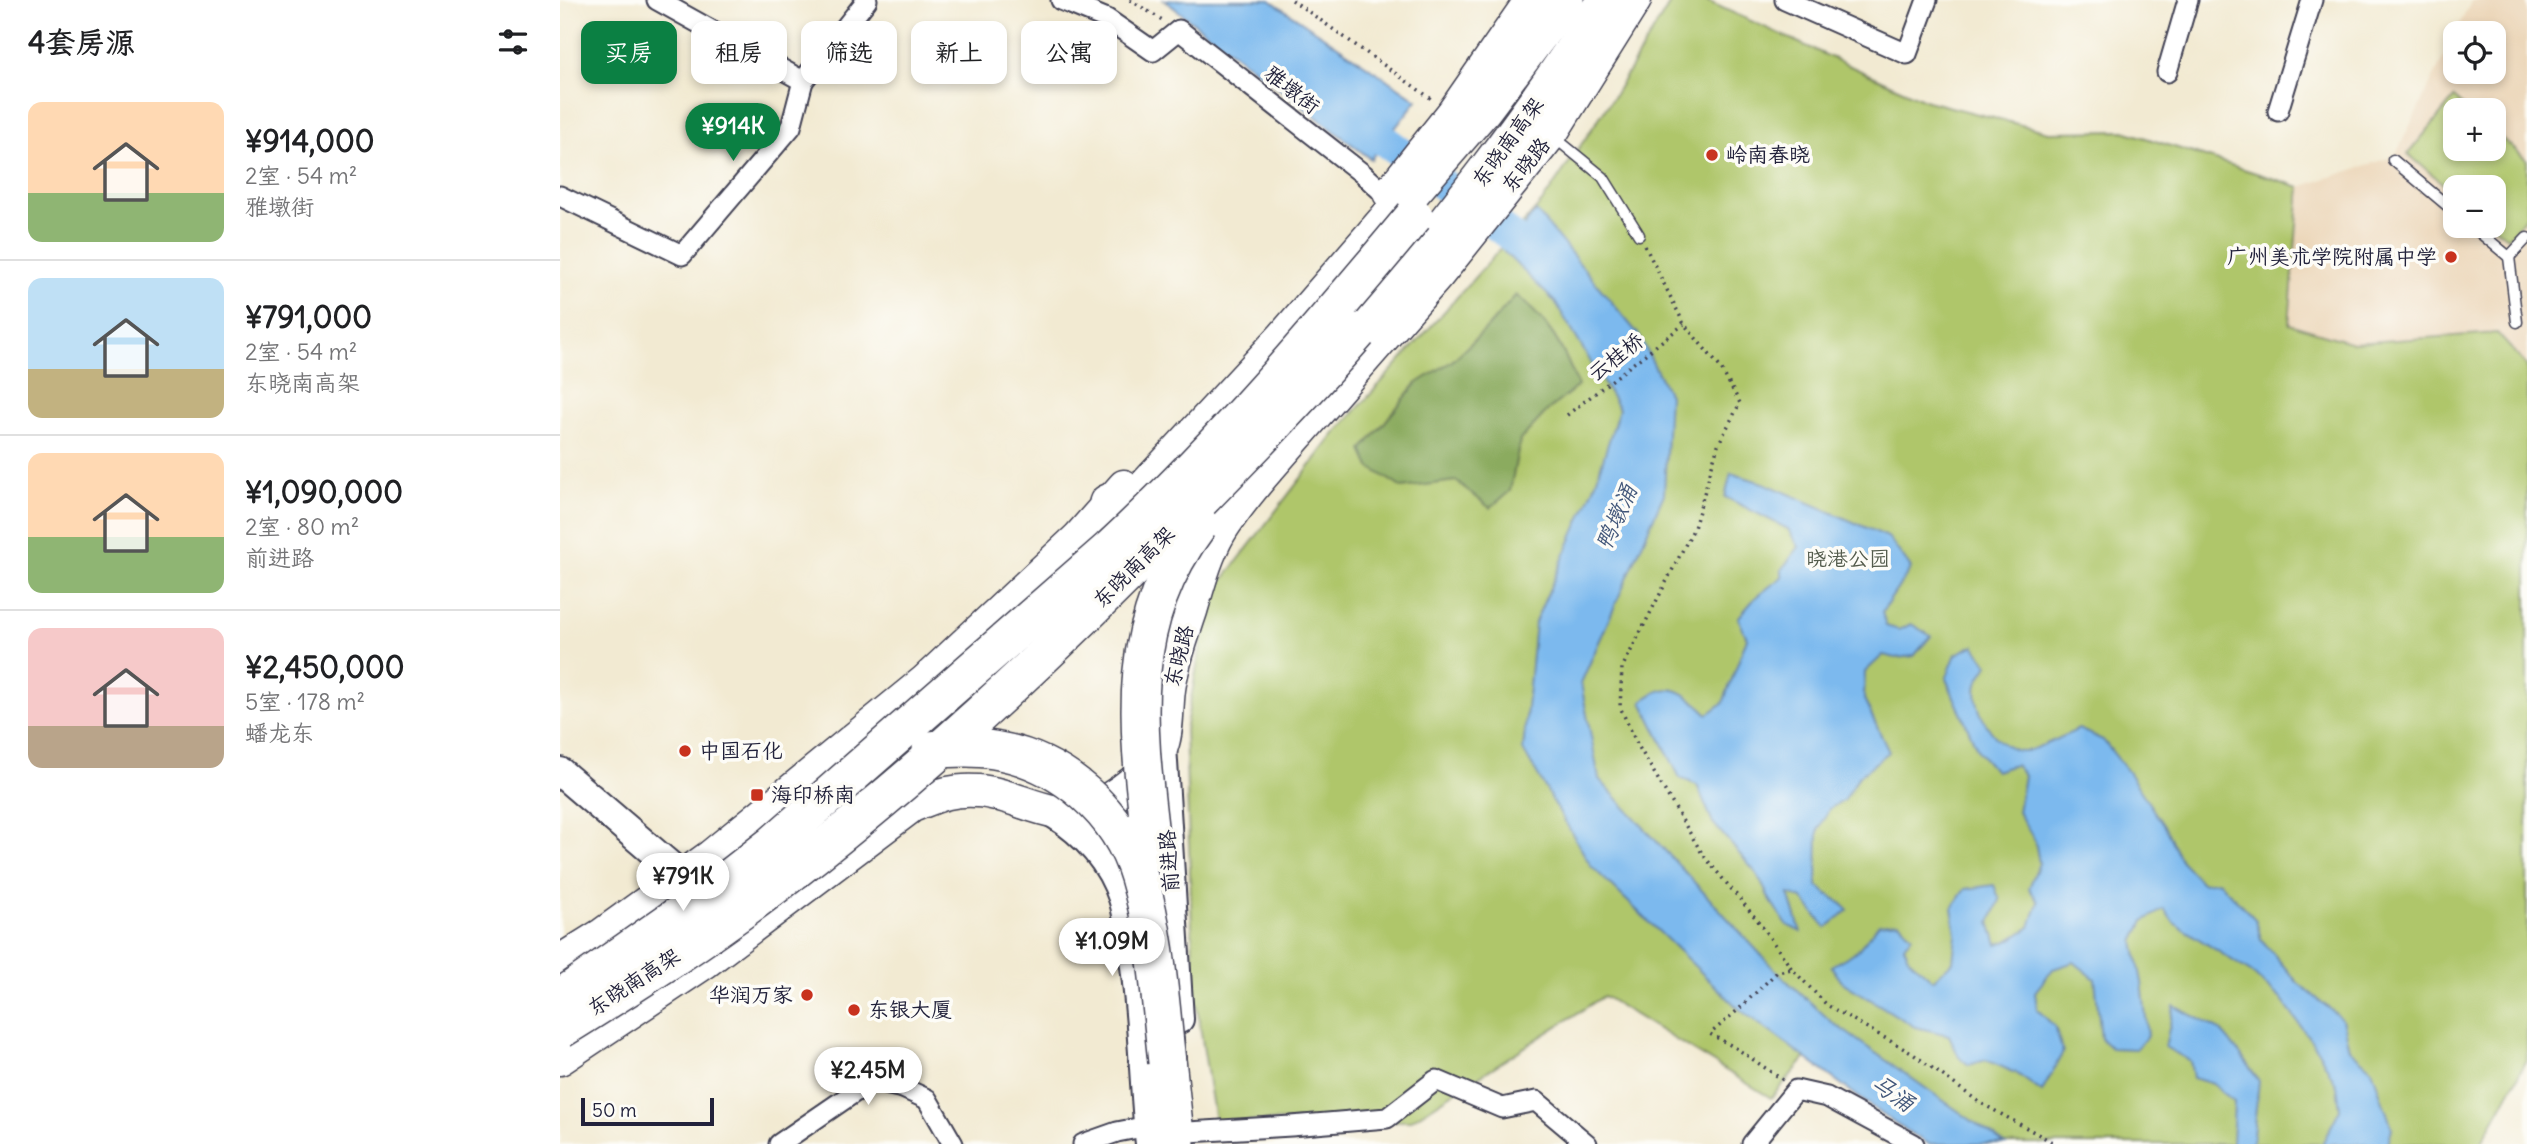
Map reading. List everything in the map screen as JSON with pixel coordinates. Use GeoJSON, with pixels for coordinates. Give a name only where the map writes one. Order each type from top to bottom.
{"type":"FeatureCollection","features":[{"type":"Feature","properties":{"kind":"highway"},"geometry":{"type":"LineString","coordinates":[[1108,503],[1142,492],[1284,338],[1483,109],[1565,0]]}},
{"type":"Feature","properties":{"kind":"highway","name":"东晓南高架"},"geometry":{"type":"LineString","coordinates":[[560,998],[699,901],[773,844],[1082,574],[1180,481],[1353,290],[1451,170],[1500,107],[1571,0]]}},
{"type":"Feature","properties":{"kind":"highway","name":"东晓南高架"},"geometry":{"type":"LineString","coordinates":[[560,1030],[635,983],[767,892],[895,789],[1014,683],[1121,581],[1328,367],[1358,332],[1451,239],[1543,120],[1606,0]]}},
{"type":"Feature","properties":{"kind":"highway"},"geometry":{"type":"LineString","coordinates":[[1170,1138],[1152,852],[1139,728],[1140,675],[1144,650],[1168,574],[1186,542],[1211,507],[1328,367]]}},
{"type":"Feature","properties":{"kind":"highway"},"geometry":{"type":"LineString","coordinates":[[773,844],[873,773],[898,760],[926,751],[950,748],[994,750],[1053,770],[1100,807],[1132,857],[1151,930],[1167,1062]]}},
{"type":"Feature","properties":{"kind":"main road"},"geometry":{"type":"LineString","coordinates":[[560,961],[603,934],[732,840],[925,681],[1078,538],[1206,401],[1391,190],[1452,114],[1531,0]]}},
{"type":"Feature","properties":{"kind":"main road","name":"东晓路"},"geometry":{"type":"LineString","coordinates":[[1543,120],[1635,0]]}},
{"type":"Feature","properties":{"kind":"main road","name":"东晓路"},"geometry":{"type":"LineString","coordinates":[[1162,746],[1170,682],[1208,557],[1219,534],[1236,508],[1451,239]]}},
{"type":"Feature","properties":{"kind":"main road"},"geometry":{"type":"LineString","coordinates":[[1078,538],[1109,541],[1132,555],[1155,577],[1168,605],[1170,682]]}},
{"type":"Feature","properties":{"kind":"main road"},"geometry":{"type":"LineString","coordinates":[[946,662],[935,686],[930,716],[951,761],[962,776],[980,791]]}},
{"type":"Feature","properties":{"kind":"main road"},"geometry":{"type":"LineString","coordinates":[[1053,813],[1090,809],[1114,796],[1152,762],[1162,746]]}},
{"type":"Feature","properties":{"kind":"main road","name":"前进路"},"geometry":{"type":"LineString","coordinates":[[1162,746],[1170,1138]]}},
{"type":"Feature","properties":{"kind":"main road"},"geometry":{"type":"LineString","coordinates":[[560,772],[683,877],[701,885],[737,894],[796,895]]}},
{"type":"Feature","properties":{"kind":"main road"},"geometry":{"type":"LineString","coordinates":[[560,1059],[669,988],[912,806],[946,792],[980,791],[1018,799],[1053,813],[1076,828],[1111,872],[1124,899],[1170,1138]]}},
{"type":"Feature","properties":{"kind":"main road"},"geometry":{"type":"LineString","coordinates":[[603,934],[639,920],[654,923],[665,930],[676,943],[681,957],[669,988]]}},
{"type":"Feature","properties":{"kind":"street"},"geometry":{"type":"LineString","coordinates":[[657,0],[801,80]]}},
{"type":"Feature","properties":{"kind":"street"},"geometry":{"type":"LineString","coordinates":[[850,21],[867,0]]}},
{"type":"Feature","properties":{"kind":"street"},"geometry":{"type":"LineString","coordinates":[[1061,0],[1107,19],[1153,51],[1179,30]]}},
{"type":"Feature","properties":{"kind":"street"},"geometry":{"type":"LineString","coordinates":[[1785,0],[1907,54],[1927,0]]}},
{"type":"Feature","properties":{"kind":"street"},"geometry":{"type":"LineString","coordinates":[[2167,72],[2188,0]]}},
{"type":"Feature","properties":{"kind":"street"},"geometry":{"type":"LineString","coordinates":[[2277,111],[2312,0]]}},
{"type":"Feature","properties":{"kind":"street","name":"雅墩街"},"geometry":{"type":"LineString","coordinates":[[1179,30],[1363,174],[1391,190]]}},
{"type":"Feature","properties":{"kind":"street"},"geometry":{"type":"LineString","coordinates":[[560,196],[682,255],[791,127],[802,84]]}},
{"type":"Feature","properties":{"kind":"street"},"geometry":{"type":"LineString","coordinates":[[1083,1144],[1116,1132],[1170,1138],[1387,1118],[1436,1080],[1502,1108],[1536,1101],[1587,1144]]}},
{"type":"Feature","properties":{"kind":"street"},"geometry":{"type":"LineString","coordinates":[[779,1144],[871,1081],[903,1088],[927,1099],[953,1144]]}},
{"type":"Feature","properties":{"kind":"street"},"geometry":{"type":"LineString","coordinates":[[1752,1144],[1796,1090],[1827,1097],[1913,1144]]}},
{"type":"Feature","properties":{"kind":"lane"},"geometry":{"type":"LineString","coordinates":[[1543,120],[1603,177],[1639,235]]}},
{"type":"Feature","properties":{"kind":"lane"},"geometry":{"type":"LineString","coordinates":[[2393,160],[2443,202]]}},
{"type":"Feature","properties":{"kind":"lane"},"geometry":{"type":"LineString","coordinates":[[2486,238],[2509,257],[2517,322]]}},
{"type":"Feature","properties":{"kind":"lane"},"geometry":{"type":"LineString","coordinates":[[2509,257],[2527,238]]}},
{"type":"Feature","properties":{"kind":"path"},"geometry":{"type":"LineString","coordinates":[[1130,0],[1179,30]]}},
{"type":"Feature","properties":{"kind":"path"},"geometry":{"type":"LineString","coordinates":[[1292,0],[1452,114]]}},
{"type":"Feature","properties":{"kind":"path"},"geometry":{"type":"LineString","coordinates":[[1639,235],[1684,324],[1720,367],[1740,403],[1718,445],[1694,528],[1622,668],[1620,707],[1637,744],[1703,855],[1758,921],[1792,969],[1827,1004],[1913,1055],[1979,1102],[2056,1144]]}},
{"type":"Feature","properties":{"kind":"path","name":"云桂桥"},"geometry":{"type":"LineString","coordinates":[[1567,415],[1684,324]]}},
{"type":"Feature","properties":{"kind":"path"},"geometry":{"type":"LineString","coordinates":[[1792,969],[1777,972],[1710,1034],[1736,1048],[1796,1090]]}},
{"type":"Feature","properties":{"kind":"shaded area"},"geometry":{"type":"Polygon","coordinates":[[[2472,0],[2527,0],[2527,366],[2496,333],[2353,343],[2288,324],[2300,187],[2395,156],[2443,58],[2443,84],[2506,84],[2506,21],[2461,21],[2472,0]]]}},
{"type":"Feature","properties":{"kind":"green space","name":"晓港公园"},"geometry":{"type":"Polygon","coordinates":[[[1672,0],[1705,0],[1927,101],[2049,132],[2124,131],[2300,187],[2289,324],[2353,343],[2497,333],[2527,366],[2527,1060],[2481,1144],[2005,1144],[1981,1128],[1820,1041],[1771,1098],[1604,996],[1410,1121],[1215,1121],[1194,988],[1185,730],[1210,597],[1334,435],[1543,201],[1612,99],[1672,0]]]}},
{"type":"Feature","properties":{"kind":"green space"},"geometry":{"type":"Polygon","coordinates":[[[2443,111],[2443,161],[2506,161],[2506,142],[2527,160],[2527,215],[2508,238],[2506,175],[2443,175],[2443,184],[2408,154],[2443,111]]]}},
{"type":"Feature","properties":{"kind":"green space"},"geometry":{"type":"Polygon","coordinates":[[[1516,295],[1538,315],[1554,336],[1578,386],[1548,410],[1520,440],[1510,491],[1490,508],[1456,481],[1402,488],[1370,467],[1362,450],[1416,384],[1452,361],[1488,327],[1516,295]]]}},
{"type":"Feature","properties":{"kind":"water"},"geometry":{"type":"Polygon","coordinates":[[[1164,0],[1270,0],[1417,100],[1371,159],[1164,0]]]}},
{"type":"Feature","properties":{"kind":"water","name":"马涌"},"geometry":{"type":"Polygon","coordinates":[[[1536,211],[1639,335],[1669,395],[1664,494],[1581,683],[1599,779],[1777,972],[1833,1023],[2005,1144],[1929,1144],[1894,1123],[1739,1009],[1591,866],[1523,750],[1535,622],[1594,488],[1619,409],[1555,302],[1503,251],[1536,211]]]}},
{"type":"Feature","properties":{"kind":"water"},"geometry":{"type":"Polygon","coordinates":[[[1731,473],[1766,484],[1888,537],[1911,568],[1882,612],[1886,626],[1899,630],[1911,624],[1931,636],[1914,656],[1896,658],[1883,655],[1865,672],[1864,699],[1889,752],[1859,776],[1844,800],[1829,809],[1818,830],[1817,885],[1848,910],[1826,928],[1803,899],[1789,894],[1801,932],[1787,925],[1757,874],[1713,823],[1697,785],[1680,778],[1642,702],[1651,694],[1669,689],[1685,694],[1708,714],[1723,703],[1747,638],[1738,618],[1756,597],[1782,577],[1782,569],[1799,547],[1788,529],[1725,497],[1731,473]]]}},
{"type":"Feature","properties":{"kind":"water"},"geometry":{"type":"Polygon","coordinates":[[[1974,645],[1988,665],[1977,684],[1978,705],[1996,737],[2014,749],[2024,751],[2079,729],[2103,740],[2129,773],[2167,831],[2181,861],[2202,883],[2218,881],[2256,920],[2261,939],[2297,982],[2342,1019],[2349,1049],[2372,1069],[2392,1128],[2388,1144],[2322,1144],[2340,1109],[2337,1086],[2317,1049],[2281,999],[2252,973],[2174,923],[2164,909],[2144,921],[2134,942],[2148,1036],[2136,1049],[2111,1048],[2101,1039],[2095,979],[2074,962],[2053,969],[2035,992],[2037,1009],[2055,1027],[2063,1052],[2042,1092],[2016,1073],[1986,1060],[1969,1065],[1959,1057],[1949,1035],[1915,1027],[1842,982],[1831,966],[1857,951],[1879,924],[1899,922],[1912,936],[1904,946],[1910,960],[1933,980],[1953,961],[1956,934],[1952,908],[1965,889],[1994,885],[2000,900],[1990,922],[1997,944],[2008,941],[2030,927],[2038,902],[2029,888],[2039,863],[2035,841],[2018,812],[2024,775],[2015,765],[1995,771],[1978,751],[1946,679],[1956,654],[1974,645]]]}},
{"type":"Feature","properties":{"kind":"water"},"geometry":{"type":"Polygon","coordinates":[[[2174,1006],[2220,1030],[2259,1081],[2252,1144],[2232,1144],[2234,1102],[2213,1084],[2193,1078],[2190,1061],[2165,1047],[2174,1006]]]}},
{"type":"Feature","properties":{"kind":"waterway","name":"鸭墩涌"},"geometry":{"type":"LineString","coordinates":[[1352,116],[1548,264]]}},
{"type":"Feature","properties":{"kind":"place","name":"岭南春晓"},"geometry":{"type":"Point","coordinates":[1712,155]}},
{"type":"Feature","properties":{"kind":"place","name":"广州美术学院附属中学"},"geometry":{"type":"Point","coordinates":[2451,257]}},
{"type":"Feature","properties":{"kind":"place","name":"中国石化"},"geometry":{"type":"Point","coordinates":[685,751]}},
{"type":"Feature","properties":{"kind":"place","name":"海印桥南"},"geometry":{"type":"Point","coordinates":[757,795]}},
{"type":"Feature","properties":{"kind":"place","name":"华润万家"},"geometry":{"type":"Point","coordinates":[807,995]}},
{"type":"Feature","properties":{"kind":"place","name":"东银大厦"},"geometry":{"type":"Point","coordinates":[854,1010]}}]}
